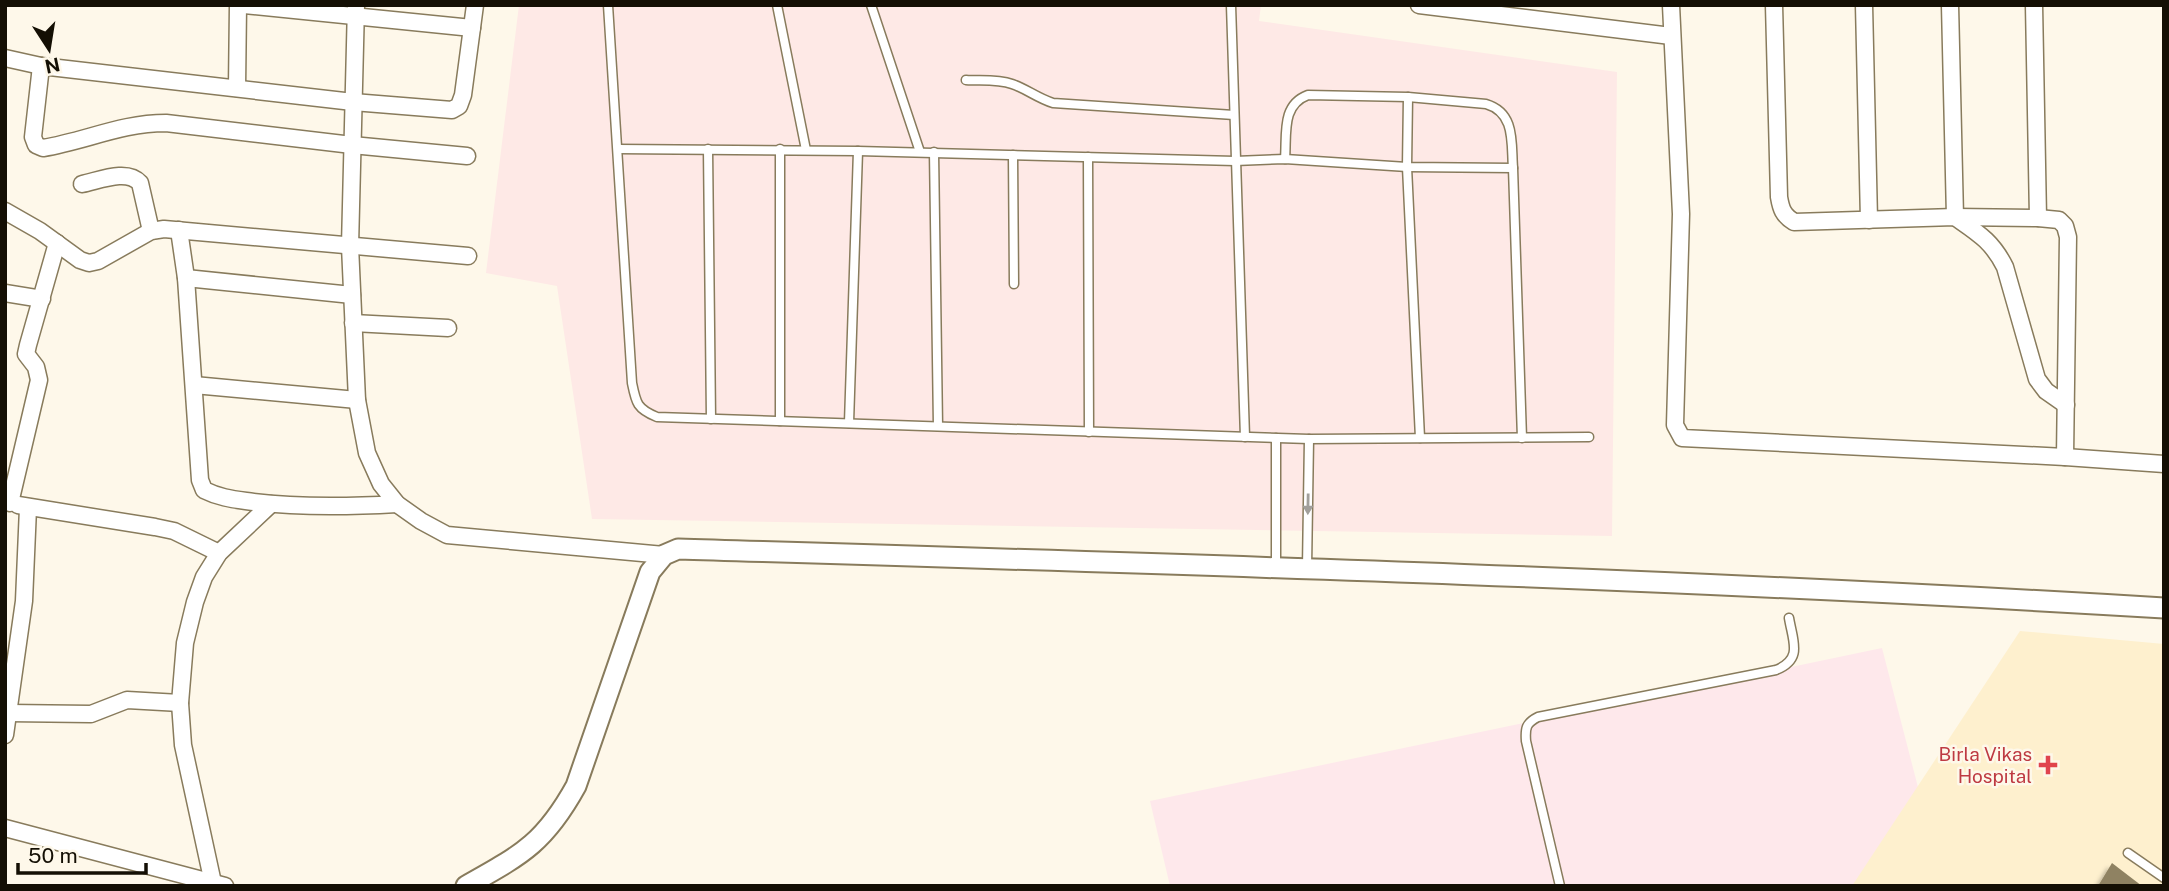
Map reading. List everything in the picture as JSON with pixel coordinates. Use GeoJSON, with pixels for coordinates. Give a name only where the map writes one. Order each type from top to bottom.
{"type":"FeatureCollection","features":[{"type":"Feature","properties":{"kind":"street"},"geometry":{"type":"LineString","coordinates":[[237,88],[238,5]]}},
{"type":"Feature","properties":{"kind":"street"},"geometry":{"type":"LineString","coordinates":[[244,5],[355,10],[472,28]]}},
{"type":"Feature","properties":{"kind":"street"},"geometry":{"type":"LineString","coordinates":[[5,58],[41,66],[353,102],[452,110],[459,106],[463,95],[475,5]]}},
{"type":"Feature","properties":{"kind":"street"},"geometry":{"type":"LineString","coordinates":[[1419,5],[1671,36]]}},
{"type":"Feature","properties":{"kind":"street"},"geometry":{"type":"LineString","coordinates":[[1671,5],[1681,214],[1675,425],[1682,438],[2164,464]]}},
{"type":"Feature","properties":{"kind":"street"},"geometry":{"type":"LineString","coordinates":[[1774,5],[1781,208],[1786,217],[1794,222],[2038,218],[2059,220],[2065,226],[2068,237],[2065,457]]}},
{"type":"Feature","properties":{"kind":"street"},"geometry":{"type":"LineString","coordinates":[[1864,5],[1868,220]]}},
{"type":"Feature","properties":{"kind":"street"},"geometry":{"type":"LineString","coordinates":[[1950,5],[1955,218]]}},
{"type":"Feature","properties":{"kind":"street"},"geometry":{"type":"LineString","coordinates":[[2034,5],[2038,218]]}},
{"type":"Feature","properties":{"kind":"street"},"geometry":{"type":"LineString","coordinates":[[355,10],[350,246],[357,400],[367,453],[381,484],[397,504],[421,522],[447,534],[664,555]]}},
{"type":"Feature","properties":{"kind":"street"},"geometry":{"type":"LineString","coordinates":[[41,66],[33,137],[36,145],[43,148],[141,123],[166,123],[467,156]]}},
{"type":"Feature","properties":{"kind":"street"},"geometry":{"type":"LineString","coordinates":[[82,184],[119,176],[136,178],[140,183],[151,231]]}},
{"type":"Feature","properties":{"kind":"street"},"geometry":{"type":"LineString","coordinates":[[5,211],[80,260],[89,263],[98,261],[151,231],[179,230],[468,256]]}},
{"type":"Feature","properties":{"kind":"street"},"geometry":{"type":"LineString","coordinates":[[1955,218],[1984,237],[1996,250],[2004,267],[2037,379],[2046,391],[2066,405]]}},
{"type":"Feature","properties":{"kind":"street"},"geometry":{"type":"LineString","coordinates":[[179,230],[186,278],[200,480],[204,490],[216,496],[271,505],[347,507],[397,504]]}},
{"type":"Feature","properties":{"kind":"street"},"geometry":{"type":"LineString","coordinates":[[57,243],[26,355],[36,368],[39,380],[8,503],[174,531],[219,553]]}},
{"type":"Feature","properties":{"kind":"street"},"geometry":{"type":"LineString","coordinates":[[186,278],[352,295]]}},
{"type":"Feature","properties":{"kind":"street"},"geometry":{"type":"LineString","coordinates":[[5,293],[42,299]]}},
{"type":"Feature","properties":{"kind":"street"},"geometry":{"type":"LineString","coordinates":[[353,323],[448,328]]}},
{"type":"Feature","properties":{"kind":"street"},"geometry":{"type":"LineString","coordinates":[[194,385],[357,400]]}},
{"type":"Feature","properties":{"kind":"street"},"geometry":{"type":"LineString","coordinates":[[5,828],[219,884],[183,745],[180,703],[185,643],[194,602],[219,553],[271,505]]}},
{"type":"Feature","properties":{"kind":"street"},"geometry":{"type":"LineString","coordinates":[[5,735],[24,601],[28,508]]}},
{"type":"Feature","properties":{"kind":"street"},"geometry":{"type":"LineString","coordinates":[[466,886],[520,856],[541,838],[559,817],[576,786],[650,572],[664,555],[678,549],[1307,568],[1944,595],[2164,608]]}},
{"type":"Feature","properties":{"kind":"street"},"geometry":{"type":"LineString","coordinates":[[8,713],[91,714],[127,700],[180,703]]}},
{"type":"Feature","properties":{"kind":"lane"},"geometry":{"type":"LineString","coordinates":[[608,5],[632,383],[635,400],[643,412],[657,417],[1309,439],[1589,437]]}},
{"type":"Feature","properties":{"kind":"lane"},"geometry":{"type":"LineString","coordinates":[[777,5],[806,150]]}},
{"type":"Feature","properties":{"kind":"lane"},"geometry":{"type":"LineString","coordinates":[[871,5],[920,152]]}},
{"type":"Feature","properties":{"kind":"lane"},"geometry":{"type":"LineString","coordinates":[[1231,5],[1245,437]]}},
{"type":"Feature","properties":{"kind":"lane"},"geometry":{"type":"LineString","coordinates":[[966,80],[1007,82],[1053,103],[1234,115]]}},
{"type":"Feature","properties":{"kind":"lane"},"geometry":{"type":"LineString","coordinates":[[1284,159],[1291,106],[1308,95],[1408,97],[1497,107],[1510,129],[1513,168],[1522,438]]}},
{"type":"Feature","properties":{"kind":"lane"},"geometry":{"type":"LineString","coordinates":[[1408,97],[1407,167],[1420,438]]}},
{"type":"Feature","properties":{"kind":"lane"},"geometry":{"type":"LineString","coordinates":[[618,149],[858,150],[1235,161],[1284,159],[1407,167],[1513,168]]}},
{"type":"Feature","properties":{"kind":"lane"},"geometry":{"type":"LineString","coordinates":[[708,149],[711,419]]}},
{"type":"Feature","properties":{"kind":"lane"},"geometry":{"type":"LineString","coordinates":[[780,149],[780,421]]}},
{"type":"Feature","properties":{"kind":"lane"},"geometry":{"type":"LineString","coordinates":[[849,423],[858,150]]}},
{"type":"Feature","properties":{"kind":"lane"},"geometry":{"type":"LineString","coordinates":[[934,152],[938,426]]}},
{"type":"Feature","properties":{"kind":"lane"},"geometry":{"type":"LineString","coordinates":[[1013,155],[1014,284]]}},
{"type":"Feature","properties":{"kind":"lane"},"geometry":{"type":"LineString","coordinates":[[1088,157],[1089,432]]}},
{"type":"Feature","properties":{"kind":"lane"},"geometry":{"type":"LineString","coordinates":[[1276,438],[1276,567]]}},
{"type":"Feature","properties":{"kind":"lane"},"geometry":{"type":"LineString","coordinates":[[1307,568],[1309,439]]}},
{"type":"Feature","properties":{"kind":"lane"},"geometry":{"type":"LineString","coordinates":[[1559,886],[1526,741],[1525,729],[1529,722],[1538,717],[1776,670],[1793,659],[1795,650],[1789,618]]}},
{"type":"Feature","properties":{"kind":"lane"},"geometry":{"type":"LineString","coordinates":[[2128,853],[2164,878]]}},
{"type":"Feature","properties":{"kind":"shaded area"},"geometry":{"type":"Polygon","coordinates":[[[519,5],[1261,5],[1259,21],[1617,72],[1612,536],[592,519],[557,286],[486,273],[519,5]]]}},
{"type":"Feature","properties":{"kind":"shaded area","name":"Birla Vikas Hospital"},"geometry":{"type":"Polygon","coordinates":[[[2020,631],[2164,644],[2164,886],[1852,886],[2020,631]]]}},
{"type":"Feature","properties":{"kind":"shaded area"},"geometry":{"type":"Polygon","coordinates":[[[1882,648],[1920,795],[1857,886],[1170,886],[1150,801],[1882,648]]]}},
{"type":"Feature","properties":{"kind":"building"},"geometry":{"type":"Polygon","coordinates":[[[2112,863],[2142,886],[2098,886],[2112,863]]]}},
{"type":"Feature","properties":{"kind":"place","name":"Birla Vikas Hospital"},"geometry":{"type":"Point","coordinates":[2048,765]}}]}
